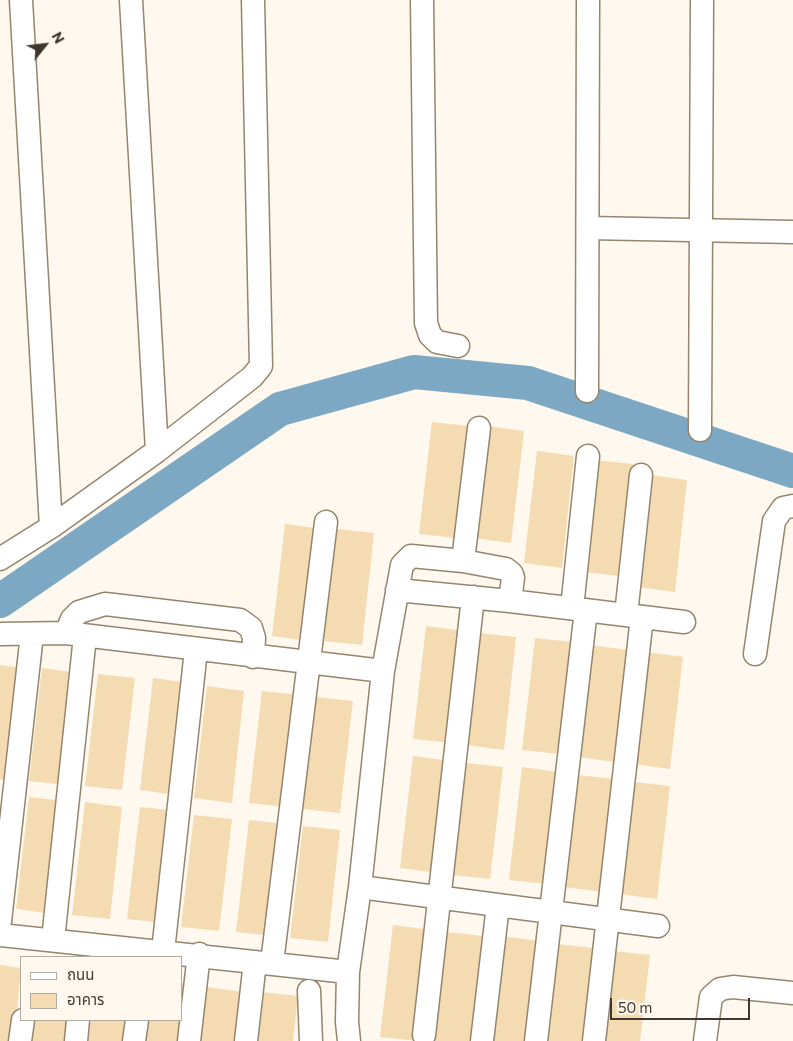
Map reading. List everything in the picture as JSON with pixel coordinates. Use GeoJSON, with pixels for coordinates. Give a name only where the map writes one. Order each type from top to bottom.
{"type":"FeatureCollection","features":[{"type":"Feature","properties":{"kind":"street"},"geometry":{"type":"LineString","coordinates":[[21,0],[50,527]]}},
{"type":"Feature","properties":{"kind":"street"},"geometry":{"type":"LineString","coordinates":[[131,0],[158,451]]}},
{"type":"Feature","properties":{"kind":"street"},"geometry":{"type":"LineString","coordinates":[[0,558],[50,527],[158,451],[252,377],[261,366],[253,0]]}},
{"type":"Feature","properties":{"kind":"street"},"geometry":{"type":"LineString","coordinates":[[422,0],[426,323],[430,335],[437,342],[458,346]]}},
{"type":"Feature","properties":{"kind":"street"},"geometry":{"type":"LineString","coordinates":[[587,391],[588,0]]}},
{"type":"Feature","properties":{"kind":"street"},"geometry":{"type":"LineString","coordinates":[[700,430],[702,0]]}},
{"type":"Feature","properties":{"kind":"street"},"geometry":{"type":"LineString","coordinates":[[588,228],[793,232]]}},
{"type":"Feature","properties":{"kind":"street"},"geometry":{"type":"LineString","coordinates":[[463,561],[479,428]]}},
{"type":"Feature","properties":{"kind":"street"},"geometry":{"type":"LineString","coordinates":[[536,1041],[552,912],[579,609],[588,456]]}},
{"type":"Feature","properties":{"kind":"street"},"geometry":{"type":"LineString","coordinates":[[594,1041],[634,616],[642,475]]}},
{"type":"Feature","properties":{"kind":"street"},"geometry":{"type":"LineString","coordinates":[[754,654],[774,521],[783,508],[793,506]]}},
{"type":"Feature","properties":{"kind":"street"},"geometry":{"type":"LineString","coordinates":[[246,1041],[263,962],[308,663],[326,522]]}},
{"type":"Feature","properties":{"kind":"street"},"geometry":{"type":"LineString","coordinates":[[349,1041],[347,1022],[348,972],[360,887],[383,671],[402,565],[411,556],[463,561],[510,571],[513,578],[510,601]]}},
{"type":"Feature","properties":{"kind":"street"},"geometry":{"type":"LineString","coordinates":[[396,590],[510,601],[684,622]]}},
{"type":"Feature","properties":{"kind":"street"},"geometry":{"type":"LineString","coordinates":[[424,1035],[473,597]]}},
{"type":"Feature","properties":{"kind":"street"},"geometry":{"type":"LineString","coordinates":[[39,945],[76,634],[72,619],[79,612],[105,604],[240,620],[251,628],[254,638],[253,657]]}},
{"type":"Feature","properties":{"kind":"street"},"geometry":{"type":"LineString","coordinates":[[0,634],[76,634],[253,657],[383,671]]}},
{"type":"Feature","properties":{"kind":"street"},"geometry":{"type":"LineString","coordinates":[[0,921],[32,634]]}},
{"type":"Feature","properties":{"kind":"street"},"geometry":{"type":"LineString","coordinates":[[150,953],[196,650]]}},
{"type":"Feature","properties":{"kind":"street"},"geometry":{"type":"LineString","coordinates":[[360,887],[658,926]]}},
{"type":"Feature","properties":{"kind":"street"},"geometry":{"type":"LineString","coordinates":[[482,1041],[498,905]]}},
{"type":"Feature","properties":{"kind":"street"},"geometry":{"type":"LineString","coordinates":[[0,935],[39,945],[86,950],[199,954],[348,972]]}},
{"type":"Feature","properties":{"kind":"street"},"geometry":{"type":"LineString","coordinates":[[189,1041],[199,954]]}},
{"type":"Feature","properties":{"kind":"street"},"geometry":{"type":"LineString","coordinates":[[705,1041],[711,998],[720,989],[733,987],[793,994]]}},
{"type":"Feature","properties":{"kind":"street"},"geometry":{"type":"LineString","coordinates":[[309,991],[311,1041]]}},
{"type":"Feature","properties":{"kind":"street"},"geometry":{"type":"LineString","coordinates":[[20,1041],[23,1021]]}},
{"type":"Feature","properties":{"kind":"street"},"geometry":{"type":"LineString","coordinates":[[76,1041],[78,1021]]}},
{"type":"Feature","properties":{"kind":"street"},"geometry":{"type":"LineString","coordinates":[[134,1041],[137,1021]]}},
{"type":"Feature","properties":{"kind":"building"},"geometry":{"type":"Polygon","coordinates":[[[432,422],[469,426],[456,538],[419,534],[432,422]]]}},
{"type":"Feature","properties":{"kind":"building"},"geometry":{"type":"Polygon","coordinates":[[[486,426],[524,431],[511,543],[474,538],[486,426]]]}},
{"type":"Feature","properties":{"kind":"building"},"geometry":{"type":"Polygon","coordinates":[[[537,451],[574,456],[562,568],[524,563],[537,451]]]}},
{"type":"Feature","properties":{"kind":"building"},"geometry":{"type":"Polygon","coordinates":[[[595,460],[633,464],[620,576],[582,572],[595,460]]]}},
{"type":"Feature","properties":{"kind":"building"},"geometry":{"type":"Polygon","coordinates":[[[650,475],[687,480],[675,592],[637,587],[650,475]]]}},
{"type":"Feature","properties":{"kind":"building"},"geometry":{"type":"Polygon","coordinates":[[[285,524],[322,529],[310,641],[272,636],[285,524]]]}},
{"type":"Feature","properties":{"kind":"building"},"geometry":{"type":"Polygon","coordinates":[[[337,529],[374,533],[362,645],[324,641],[337,529]]]}},
{"type":"Feature","properties":{"kind":"building"},"geometry":{"type":"Polygon","coordinates":[[[426,626],[464,631],[451,743],[413,739],[426,626]]]}},
{"type":"Feature","properties":{"kind":"building"},"geometry":{"type":"Polygon","coordinates":[[[479,633],[516,637],[504,750],[466,745],[479,633]]]}},
{"type":"Feature","properties":{"kind":"building"},"geometry":{"type":"Polygon","coordinates":[[[535,638],[573,642],[560,754],[522,750],[535,638]]]}},
{"type":"Feature","properties":{"kind":"building"},"geometry":{"type":"Polygon","coordinates":[[[590,645],[628,650],[615,762],[578,757],[590,645]]]}},
{"type":"Feature","properties":{"kind":"building"},"geometry":{"type":"Polygon","coordinates":[[[646,652],[683,657],[670,769],[633,764],[646,652]]]}},
{"type":"Feature","properties":{"kind":"building"},"geometry":{"type":"Polygon","coordinates":[[[0,665],[24,668],[12,781],[0,779],[0,665]]]}},
{"type":"Feature","properties":{"kind":"building"},"geometry":{"type":"Polygon","coordinates":[[[42,668],[79,673],[66,785],[29,781],[42,668]]]}},
{"type":"Feature","properties":{"kind":"building"},"geometry":{"type":"Polygon","coordinates":[[[98,674],[135,678],[122,790],[85,786],[98,674]]]}},
{"type":"Feature","properties":{"kind":"building"},"geometry":{"type":"Polygon","coordinates":[[[153,678],[190,683],[177,795],[140,790],[153,678]]]}},
{"type":"Feature","properties":{"kind":"building"},"geometry":{"type":"Polygon","coordinates":[[[207,686],[244,691],[232,803],[194,798],[207,686]]]}},
{"type":"Feature","properties":{"kind":"building"},"geometry":{"type":"Polygon","coordinates":[[[262,691],[299,695],[286,807],[249,803],[262,691]]]}},
{"type":"Feature","properties":{"kind":"building"},"geometry":{"type":"Polygon","coordinates":[[[316,697],[353,701],[340,813],[303,809],[316,697]]]}},
{"type":"Feature","properties":{"kind":"building"},"geometry":{"type":"Polygon","coordinates":[[[413,756],[451,761],[438,873],[400,868],[413,756]]]}},
{"type":"Feature","properties":{"kind":"building"},"geometry":{"type":"Polygon","coordinates":[[[466,763],[503,767],[490,879],[453,875],[466,763]]]}},
{"type":"Feature","properties":{"kind":"building"},"geometry":{"type":"Polygon","coordinates":[[[522,767],[559,772],[547,884],[509,880],[522,767]]]}},
{"type":"Feature","properties":{"kind":"building"},"geometry":{"type":"Polygon","coordinates":[[[577,775],[615,779],[602,892],[565,887],[577,775]]]}},
{"type":"Feature","properties":{"kind":"building"},"geometry":{"type":"Polygon","coordinates":[[[633,782],[670,786],[657,899],[620,894],[633,782]]]}},
{"type":"Feature","properties":{"kind":"building"},"geometry":{"type":"Polygon","coordinates":[[[29,797],[66,801],[53,914],[16,909],[29,797]]]}},
{"type":"Feature","properties":{"kind":"building"},"geometry":{"type":"Polygon","coordinates":[[[85,802],[122,807],[110,919],[72,915],[85,802]]]}},
{"type":"Feature","properties":{"kind":"building"},"geometry":{"type":"Polygon","coordinates":[[[140,807],[177,811],[164,923],[127,919],[140,807]]]}},
{"type":"Feature","properties":{"kind":"building"},"geometry":{"type":"Polygon","coordinates":[[[194,815],[232,819],[219,931],[181,927],[194,815]]]}},
{"type":"Feature","properties":{"kind":"building"},"geometry":{"type":"Polygon","coordinates":[[[249,820],[286,824],[274,936],[236,932],[249,820]]]}},
{"type":"Feature","properties":{"kind":"building"},"geometry":{"type":"Polygon","coordinates":[[[303,826],[340,830],[328,942],[290,938],[303,826]]]}},
{"type":"Feature","properties":{"kind":"building"},"geometry":{"type":"Polygon","coordinates":[[[393,925],[431,930],[418,1041],[380,1037],[393,925]]]}},
{"type":"Feature","properties":{"kind":"building"},"geometry":{"type":"Polygon","coordinates":[[[446,932],[483,936],[471,1041],[433,1041],[446,932]]]}},
{"type":"Feature","properties":{"kind":"building"},"geometry":{"type":"Polygon","coordinates":[[[502,936],[539,941],[528,1041],[490,1041],[502,936]]]}},
{"type":"Feature","properties":{"kind":"building"},"geometry":{"type":"Polygon","coordinates":[[[557,944],[595,948],[584,1041],[546,1041],[557,944]]]}},
{"type":"Feature","properties":{"kind":"building"},"geometry":{"type":"Polygon","coordinates":[[[613,951],[650,955],[640,1041],[602,1041],[613,951]]]}},
{"type":"Feature","properties":{"kind":"building"},"geometry":{"type":"Polygon","coordinates":[[[0,965],[20,968],[20,978],[14,1041],[0,1041],[0,965]]]}},
{"type":"Feature","properties":{"kind":"building"},"geometry":{"type":"Polygon","coordinates":[[[182,983],[188,984],[182,1041],[144,1041],[146,1021],[182,1021],[182,983]]]}},
{"type":"Feature","properties":{"kind":"building"},"geometry":{"type":"Polygon","coordinates":[[[206,987],[244,992],[238,1041],[200,1041],[206,987]]]}},
{"type":"Feature","properties":{"kind":"building"},"geometry":{"type":"Polygon","coordinates":[[[261,992],[298,996],[293,1041],[255,1041],[261,992]]]}},
{"type":"Feature","properties":{"kind":"building"},"geometry":{"type":"Polygon","coordinates":[[[34,1021],[71,1021],[69,1041],[31,1041],[34,1021]]]}},
{"type":"Feature","properties":{"kind":"building"},"geometry":{"type":"Polygon","coordinates":[[[91,1021],[129,1021],[126,1041],[88,1041],[91,1021]]]}},
{"type":"Feature","properties":{"kind":"waterway"},"geometry":{"type":"LineString","coordinates":[[0,601],[280,409],[414,372],[528,383],[793,471]]}}]}
